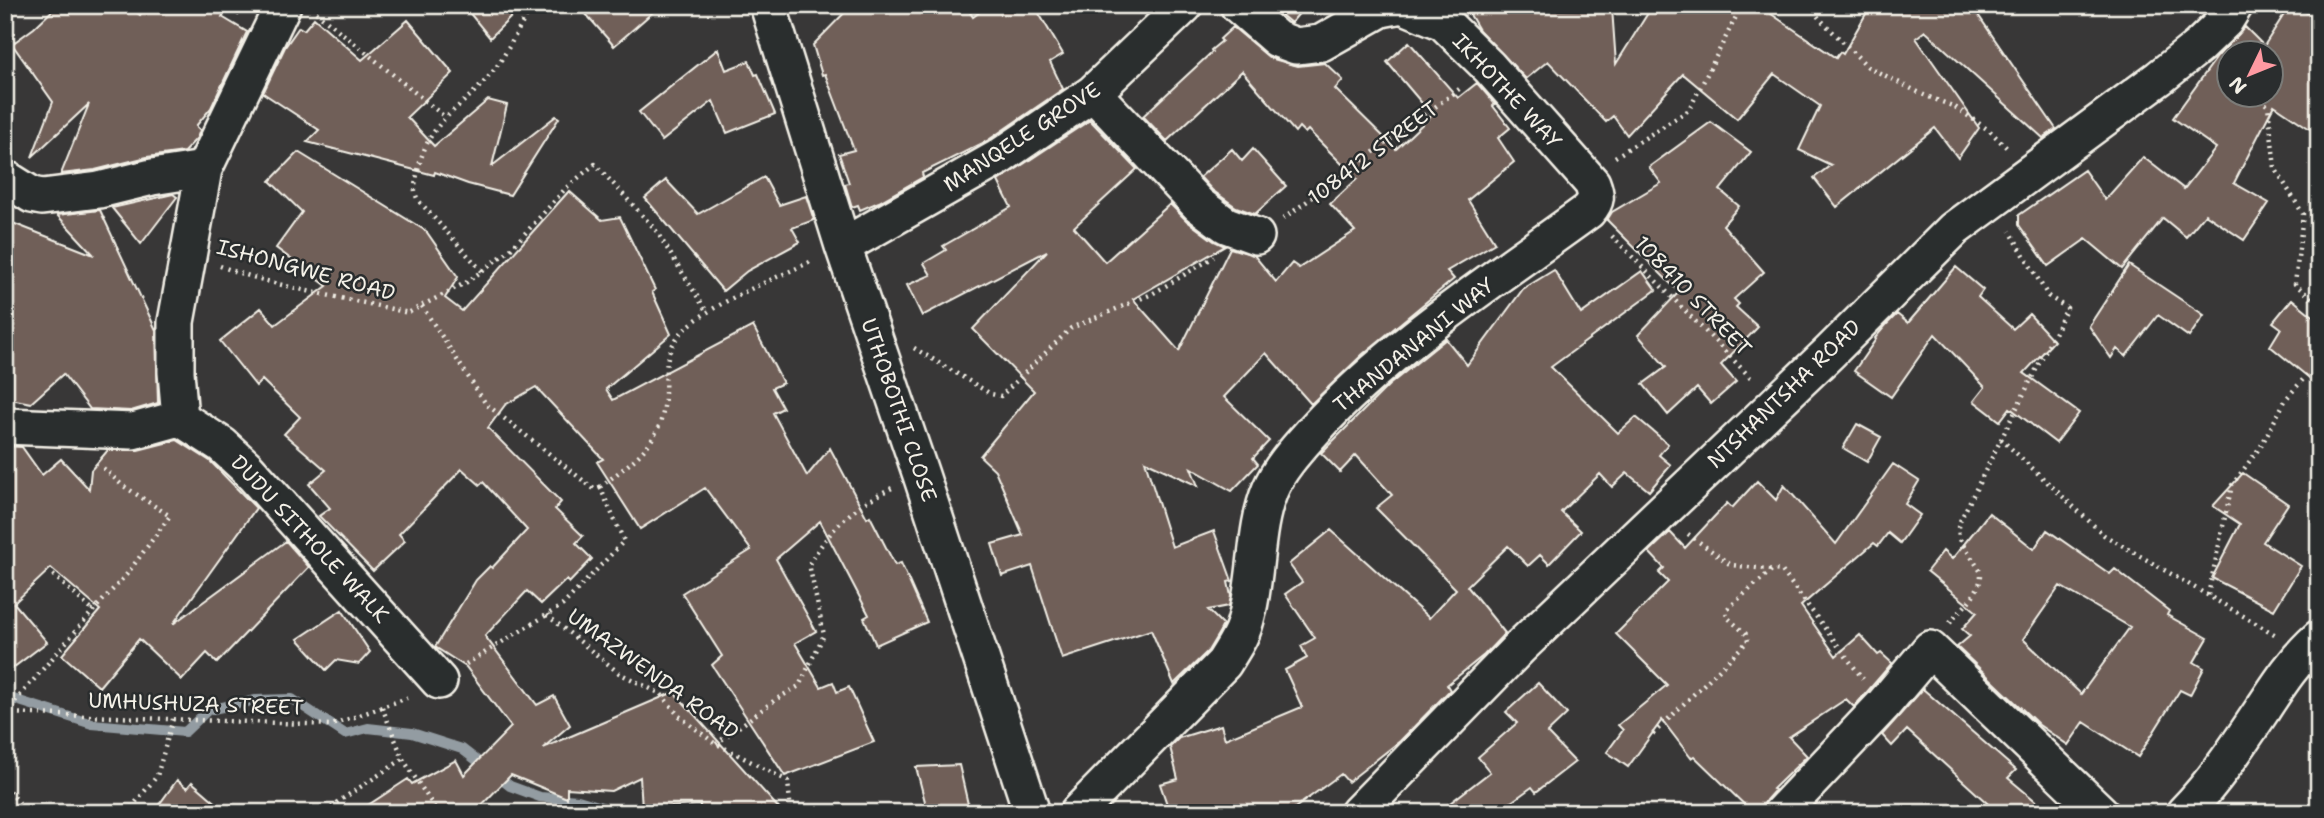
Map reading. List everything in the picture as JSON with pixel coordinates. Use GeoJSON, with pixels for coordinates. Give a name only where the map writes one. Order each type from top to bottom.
{"type":"FeatureCollection","features":[{"type":"Feature","properties":{"kind":"street"},"geometry":{"type":"LineString","coordinates":[[5,426],[133,431],[180,418],[176,322],[204,169],[283,5]]}},
{"type":"Feature","properties":{"kind":"street","name":"MANQELE GROVE"},"geometry":{"type":"LineString","coordinates":[[843,246],[998,158],[1093,93],[1185,5]]}},
{"type":"Feature","properties":{"kind":"street","name":"IKHOTHE WAY"},"geometry":{"type":"LineString","coordinates":[[1238,5],[1277,39],[1296,46],[1321,43],[1381,9],[1402,5],[1443,22],[1489,67],[1586,176]]}},
{"type":"Feature","properties":{"kind":"street","name":"NTSHANTSHA ROAD"},"geometry":{"type":"LineString","coordinates":[[1358,813],[1520,647],[1954,229],[2159,79],[2225,21],[2235,5]]}},
{"type":"Feature","properties":{"kind":"street","name":"UTHOBOTHI CLOSE"},"geometry":{"type":"LineString","coordinates":[[771,7],[843,246],[1032,813]]}},
{"type":"Feature","properties":{"kind":"street"},"geometry":{"type":"LineString","coordinates":[[1093,93],[1206,210],[1226,225],[1256,236]]}},
{"type":"Feature","properties":{"kind":"street"},"geometry":{"type":"LineString","coordinates":[[5,178],[32,195],[42,197],[99,190],[152,177],[204,169]]}},
{"type":"Feature","properties":{"kind":"street"},"geometry":{"type":"LineString","coordinates":[[1586,176],[1597,196],[1588,211]]}},
{"type":"Feature","properties":{"kind":"street","name":"THANDANANI WAY"},"geometry":{"type":"LineString","coordinates":[[1077,813],[1224,663],[1237,643],[1244,626],[1270,490],[1294,452],[1328,414],[1375,372],[1447,313],[1588,211]]}},
{"type":"Feature","properties":{"kind":"street","name":"DUDU SITHOLE WALK"},"geometry":{"type":"LineString","coordinates":[[180,418],[222,445],[247,468],[439,681]]}},
{"type":"Feature","properties":{"kind":"street"},"geometry":{"type":"LineString","coordinates":[[2184,813],[2222,769],[2311,645]]}},
{"type":"Feature","properties":{"kind":"street"},"geometry":{"type":"LineString","coordinates":[[1781,813],[1883,705],[1930,649],[2101,813]]}},
{"type":"Feature","properties":{"kind":"path"},"geometry":{"type":"LineString","coordinates":[[307,5],[445,117]]}},
{"type":"Feature","properties":{"kind":"path"},"geometry":{"type":"LineString","coordinates":[[482,271],[414,194],[421,153],[426,141],[445,117],[491,74],[534,5]]}},
{"type":"Feature","properties":{"kind":"path"},"geometry":{"type":"LineString","coordinates":[[1586,176],[1689,110],[1742,5]]}},
{"type":"Feature","properties":{"kind":"path"},"geometry":{"type":"LineString","coordinates":[[1810,5],[1819,18],[1868,67],[1955,107],[1990,131],[2032,171]]}},
{"type":"Feature","properties":{"kind":"path","name":"108412 STREET"},"geometry":{"type":"LineString","coordinates":[[913,347],[991,394],[1001,396],[1071,328],[1152,294],[1217,255],[1256,236],[1299,208],[1489,67]]}},
{"type":"Feature","properties":{"kind":"path"},"geometry":{"type":"LineString","coordinates":[[2268,108],[2275,168],[2303,214],[2295,284],[2319,305]]}},
{"type":"Feature","properties":{"kind":"path","name":"ISHONGWE ROAD"},"geometry":{"type":"LineString","coordinates":[[189,254],[239,274],[408,313],[467,282],[510,250],[567,187],[595,164],[655,229],[707,312]]}},
{"type":"Feature","properties":{"kind":"path"},"geometry":{"type":"LineString","coordinates":[[1930,649],[1980,585],[1981,572],[1959,538],[1957,529],[2067,308],[2048,296],[1992,201]]}},
{"type":"Feature","properties":{"kind":"path","name":"108410 STREET"},"geometry":{"type":"LineString","coordinates":[[1588,211],[1775,403]]}},
{"type":"Feature","properties":{"kind":"path"},"geometry":{"type":"LineString","coordinates":[[422,306],[486,404],[594,489],[650,444],[660,428],[665,398],[667,354],[690,323],[707,312],[843,246]]}},
{"type":"Feature","properties":{"kind":"path"},"geometry":{"type":"LineString","coordinates":[[2208,595],[2232,485],[2261,446],[2286,398],[2319,361]]}},
{"type":"Feature","properties":{"kind":"path"},"geometry":{"type":"LineString","coordinates":[[6,713],[127,573],[170,516],[122,485],[73,439],[71,428]]}},
{"type":"Feature","properties":{"kind":"path"},"geometry":{"type":"LineString","coordinates":[[2001,439],[2104,535],[2208,595],[2311,645]]}},
{"type":"Feature","properties":{"kind":"path"},"geometry":{"type":"LineString","coordinates":[[716,744],[775,700],[799,686],[824,635],[809,564],[825,537],[869,498],[921,475]]}},
{"type":"Feature","properties":{"kind":"path","name":"UMHUSHUZA STREET"},"geometry":{"type":"LineString","coordinates":[[6,713],[332,725],[417,694],[563,606],[624,541],[600,486]]}},
{"type":"Feature","properties":{"kind":"path"},"geometry":{"type":"LineString","coordinates":[[1667,507],[1676,524],[1731,565],[1782,571],[1883,705]]}},
{"type":"Feature","properties":{"kind":"path"},"geometry":{"type":"LineString","coordinates":[[1653,734],[1747,644],[1746,634],[1727,617],[1726,611],[1773,569]]}},
{"type":"Feature","properties":{"kind":"path"},"geometry":{"type":"LineString","coordinates":[[53,575],[93,611]]}},
{"type":"Feature","properties":{"kind":"path","name":"UMAZWENDA ROAD"},"geometry":{"type":"LineString","coordinates":[[547,615],[619,673],[661,694],[679,716],[716,744],[788,781],[791,813]]}},
{"type":"Feature","properties":{"kind":"path"},"geometry":{"type":"LineString","coordinates":[[382,707],[403,759],[439,813]]}},
{"type":"Feature","properties":{"kind":"path"},"geometry":{"type":"LineString","coordinates":[[127,813],[157,776],[173,719]]}},
{"type":"Feature","properties":{"kind":"path"},"geometry":{"type":"LineString","coordinates":[[327,813],[336,803],[403,759]]}},
{"type":"Feature","properties":{"kind":"path"},"geometry":{"type":"LineString","coordinates":[[5,786],[28,813]]}},
{"type":"Feature","properties":{"kind":"building"},"geometry":{"type":"Polygon","coordinates":[[[58,5],[126,5],[140,15],[148,5],[229,5],[222,17],[247,32],[211,108],[196,126],[200,130],[197,138],[184,152],[61,174],[89,104],[32,157],[53,102],[12,44],[58,5]]]}},
{"type":"Feature","properties":{"kind":"building"},"geometry":{"type":"Polygon","coordinates":[[[463,5],[523,5],[490,38],[463,5]]]}},
{"type":"Feature","properties":{"kind":"building"},"geometry":{"type":"Polygon","coordinates":[[[578,5],[661,5],[614,46],[578,5]]]}},
{"type":"Feature","properties":{"kind":"building"},"geometry":{"type":"Polygon","coordinates":[[[852,5],[965,5],[973,17],[989,5],[1034,5],[1063,54],[1050,62],[1063,89],[987,141],[922,173],[923,177],[879,202],[860,210],[858,205],[852,207],[845,184],[849,183],[839,154],[854,150],[825,74],[822,75],[813,45],[852,5]]]}},
{"type":"Feature","properties":{"kind":"building"},"geometry":{"type":"Polygon","coordinates":[[[1269,5],[1306,5],[1291,23],[1269,5]]]}},
{"type":"Feature","properties":{"kind":"building"},"geometry":{"type":"Polygon","coordinates":[[[1653,5],[1758,5],[1836,58],[1840,52],[1843,54],[1871,5],[1955,5],[1974,9],[2056,129],[2043,138],[1925,31],[1916,38],[1979,128],[1958,158],[1935,128],[1837,207],[1814,178],[1831,165],[1799,150],[1820,106],[1774,74],[1737,119],[1683,74],[1627,135],[1613,116],[1606,122],[1548,61],[1526,79],[1479,30],[1469,13],[1612,8],[1616,64],[1653,5]]]}},
{"type":"Feature","properties":{"kind":"building"},"geometry":{"type":"Polygon","coordinates":[[[2290,5],[2295,5],[2319,21],[2319,135],[2278,108],[2286,108],[2286,38],[2269,38],[2290,5]]]}},
{"type":"Feature","properties":{"kind":"building"},"geometry":{"type":"Polygon","coordinates":[[[314,18],[362,60],[408,20],[453,73],[407,117],[434,146],[488,100],[507,105],[492,166],[556,116],[559,118],[510,195],[435,172],[434,175],[307,142],[319,130],[263,93],[285,47],[299,27],[304,30],[314,18]]]}},
{"type":"Feature","properties":{"kind":"building"},"geometry":{"type":"Polygon","coordinates":[[[1233,27],[1270,58],[1298,66],[1325,63],[1343,80],[1335,89],[1396,149],[1432,115],[1387,62],[1409,42],[1458,98],[1477,83],[1510,128],[1498,138],[1514,162],[1468,200],[1495,243],[1447,271],[1454,279],[1363,354],[1311,404],[1266,353],[1224,397],[1269,441],[1253,458],[1258,464],[1232,491],[1191,468],[1198,486],[1145,461],[1172,547],[1214,531],[1232,581],[1228,582],[1231,596],[1229,606],[1208,610],[1223,625],[1220,631],[1208,651],[1174,684],[1151,630],[1062,659],[1032,566],[1002,576],[992,544],[1023,535],[995,470],[980,456],[1034,391],[973,329],[1047,251],[922,316],[907,285],[931,275],[924,263],[946,250],[943,246],[1011,207],[998,181],[1090,120],[1137,169],[1074,227],[1105,262],[1170,204],[1187,221],[1225,246],[1133,299],[1179,351],[1230,248],[1254,255],[1276,282],[1292,263],[1299,268],[1355,231],[1330,204],[1357,179],[1308,130],[1305,133],[1299,127],[1295,132],[1242,71],[1167,141],[1143,116],[1212,52],[1222,41],[1220,39],[1233,27]]]}},
{"type":"Feature","properties":{"kind":"building"},"geometry":{"type":"Polygon","coordinates":[[[2245,27],[2256,38],[2235,38],[2245,27]]]}},
{"type":"Feature","properties":{"kind":"building"},"geometry":{"type":"Polygon","coordinates":[[[718,49],[726,70],[749,61],[755,75],[758,74],[775,114],[727,133],[713,101],[662,141],[639,112],[718,49]]]}},
{"type":"Feature","properties":{"kind":"building"},"geometry":{"type":"Polygon","coordinates":[[[2216,58],[2216,108],[2272,108],[2234,183],[2269,203],[2244,240],[2205,214],[2186,237],[2163,218],[2122,269],[2086,239],[2048,266],[2019,225],[2019,215],[2084,170],[2105,200],[2143,157],[2184,189],[2216,148],[2173,118],[2216,58]]]}},
{"type":"Feature","properties":{"kind":"building"},"geometry":{"type":"Polygon","coordinates":[[[1711,122],[1751,152],[1720,190],[1739,206],[1723,225],[1764,272],[1734,299],[1739,304],[1736,307],[1758,327],[1721,365],[1736,382],[1711,404],[1697,388],[1668,415],[1643,384],[1666,367],[1638,335],[1679,292],[1607,220],[1612,212],[1661,183],[1649,167],[1711,122]]]}},
{"type":"Feature","properties":{"kind":"building"},"geometry":{"type":"Polygon","coordinates":[[[1232,149],[1242,161],[1253,149],[1286,186],[1255,214],[1236,207],[1212,190],[1200,177],[1232,149]]]}},
{"type":"Feature","properties":{"kind":"building"},"geometry":{"type":"Polygon","coordinates":[[[298,152],[426,231],[458,277],[445,298],[462,311],[569,191],[602,220],[620,217],[655,290],[652,292],[671,334],[606,389],[613,400],[753,326],[783,383],[772,388],[783,408],[773,413],[807,476],[830,448],[895,565],[901,563],[927,622],[876,645],[864,618],[869,615],[820,521],[776,559],[816,631],[795,643],[821,687],[833,682],[837,692],[849,687],[874,742],[785,776],[712,665],[722,656],[682,593],[751,550],[705,488],[640,529],[597,462],[603,459],[536,387],[505,405],[488,428],[561,502],[555,509],[583,536],[576,543],[592,559],[569,583],[566,580],[541,604],[527,591],[485,636],[537,705],[554,696],[570,725],[543,748],[674,692],[783,813],[700,813],[700,805],[642,808],[640,777],[611,791],[567,788],[567,798],[511,775],[474,813],[356,813],[408,779],[412,784],[456,760],[464,775],[511,727],[466,667],[435,647],[476,580],[490,566],[492,568],[527,530],[483,482],[480,485],[462,469],[399,534],[405,541],[373,571],[319,516],[330,508],[309,484],[326,470],[284,434],[300,417],[262,380],[256,386],[220,341],[261,308],[275,325],[327,286],[276,248],[302,212],[270,181],[298,152]]]}},
{"type":"Feature","properties":{"kind":"building"},"geometry":{"type":"Polygon","coordinates":[[[764,177],[779,205],[806,196],[814,220],[792,228],[800,242],[747,271],[723,291],[645,198],[666,180],[698,214],[764,177]]]}},
{"type":"Feature","properties":{"kind":"building"},"geometry":{"type":"Polygon","coordinates":[[[173,194],[177,197],[141,244],[112,208],[173,194]]]}},
{"type":"Feature","properties":{"kind":"building"},"geometry":{"type":"Polygon","coordinates":[[[100,210],[156,330],[158,403],[131,411],[90,409],[63,374],[31,403],[5,398],[5,220],[94,255],[57,215],[100,210]]]}},
{"type":"Feature","properties":{"kind":"building"},"geometry":{"type":"Polygon","coordinates":[[[2129,265],[2204,315],[2189,337],[2158,315],[2126,356],[2117,349],[2111,358],[2089,326],[2129,265]]]}},
{"type":"Feature","properties":{"kind":"building"},"geometry":{"type":"Polygon","coordinates":[[[1956,267],[1983,290],[1978,297],[2013,329],[2029,314],[2054,341],[2024,373],[2079,413],[2056,443],[2010,408],[2000,421],[1974,401],[1985,387],[1935,334],[1891,397],[1854,371],[1886,325],[1897,314],[1908,323],[1956,267]]]}},
{"type":"Feature","properties":{"kind":"building"},"geometry":{"type":"Polygon","coordinates":[[[1554,270],[1581,314],[1642,271],[1656,290],[1551,367],[1618,433],[1636,417],[1668,444],[1659,455],[1671,465],[1649,491],[1627,473],[1612,487],[1600,474],[1561,512],[1581,531],[1549,564],[1540,555],[1528,566],[1508,546],[1467,586],[1505,633],[1484,655],[1447,685],[1450,690],[1400,741],[1348,782],[1341,774],[1288,813],[1170,813],[1160,784],[1178,779],[1170,747],[1179,738],[1221,725],[1225,739],[1302,707],[1285,670],[1307,658],[1301,646],[1315,638],[1285,594],[1302,582],[1289,564],[1331,530],[1429,618],[1456,589],[1376,508],[1392,495],[1356,455],[1340,472],[1321,453],[1389,385],[1446,339],[1467,365],[1523,289],[1554,270]]]}},
{"type":"Feature","properties":{"kind":"building"},"geometry":{"type":"Polygon","coordinates":[[[2292,299],[2319,321],[2319,386],[2270,346],[2281,328],[2273,322],[2292,299]]]}},
{"type":"Feature","properties":{"kind":"building"},"geometry":{"type":"Polygon","coordinates":[[[1857,424],[1881,437],[1867,462],[1843,448],[1857,424]]]}},
{"type":"Feature","properties":{"kind":"building"},"geometry":{"type":"Polygon","coordinates":[[[177,440],[210,461],[256,508],[173,624],[286,541],[309,567],[217,663],[207,653],[182,680],[139,639],[99,687],[62,655],[100,610],[51,568],[14,603],[47,642],[5,674],[5,446],[22,447],[42,475],[61,459],[89,489],[91,470],[108,450],[138,450],[177,440]]]}},
{"type":"Feature","properties":{"kind":"building"},"geometry":{"type":"Polygon","coordinates":[[[1893,464],[1919,481],[1905,504],[1920,515],[1900,543],[1888,533],[1878,546],[1874,543],[1801,606],[1836,656],[1860,635],[1878,655],[1881,653],[1892,663],[1854,707],[1846,699],[1789,737],[1807,756],[1773,789],[1775,790],[1759,813],[1753,813],[1694,756],[1691,758],[1662,720],[1628,767],[1607,752],[1623,730],[1618,725],[1667,685],[1616,634],[1668,582],[1659,573],[1664,568],[1649,552],[1670,532],[1685,548],[1727,503],[1732,508],[1757,481],[1776,500],[1784,485],[1836,544],[1893,464]]]}},
{"type":"Feature","properties":{"kind":"building"},"geometry":{"type":"Polygon","coordinates":[[[2243,473],[2288,504],[2263,542],[2301,566],[2274,610],[2212,578],[2240,524],[2213,506],[2243,473]]]}},
{"type":"Feature","properties":{"kind":"building"},"geometry":{"type":"Polygon","coordinates":[[[1989,513],[2034,549],[2047,530],[2110,574],[2115,569],[2169,611],[2167,615],[2208,638],[2194,662],[2204,668],[2190,695],[2180,690],[2138,757],[2084,722],[2068,745],[2039,725],[1957,647],[1970,636],[1962,629],[1977,612],[1927,571],[1943,551],[1952,559],[1989,513]],[[2060,586],[2023,639],[2081,694],[2130,627],[2060,586]]]}},
{"type":"Feature","properties":{"kind":"building"},"geometry":{"type":"Polygon","coordinates":[[[342,610],[370,652],[359,664],[336,660],[326,670],[298,639],[342,610]]]}},
{"type":"Feature","properties":{"kind":"building"},"geometry":{"type":"Polygon","coordinates":[[[1538,683],[1567,714],[1547,733],[1575,762],[1536,792],[1532,787],[1496,813],[1437,813],[1490,772],[1478,757],[1517,723],[1506,712],[1538,683]]]}},
{"type":"Feature","properties":{"kind":"building"},"geometry":{"type":"Polygon","coordinates":[[[1923,689],[2016,770],[2008,778],[2050,813],[1998,813],[1907,730],[1892,746],[1882,735],[1923,689]]]}},
{"type":"Feature","properties":{"kind":"building"},"geometry":{"type":"Polygon","coordinates":[[[959,765],[970,813],[928,813],[916,767],[959,765]]]}},
{"type":"Feature","properties":{"kind":"building"},"geometry":{"type":"Polygon","coordinates":[[[177,780],[187,788],[192,782],[228,813],[153,813],[177,780]]]}},
{"type":"Feature","properties":{"kind":"waterway"},"geometry":{"type":"LineString","coordinates":[[5,704],[10,698],[92,724],[185,732],[208,710],[256,700],[292,699],[345,734],[368,728],[412,733],[462,749],[510,786],[540,797],[578,800],[622,813]]}}]}
